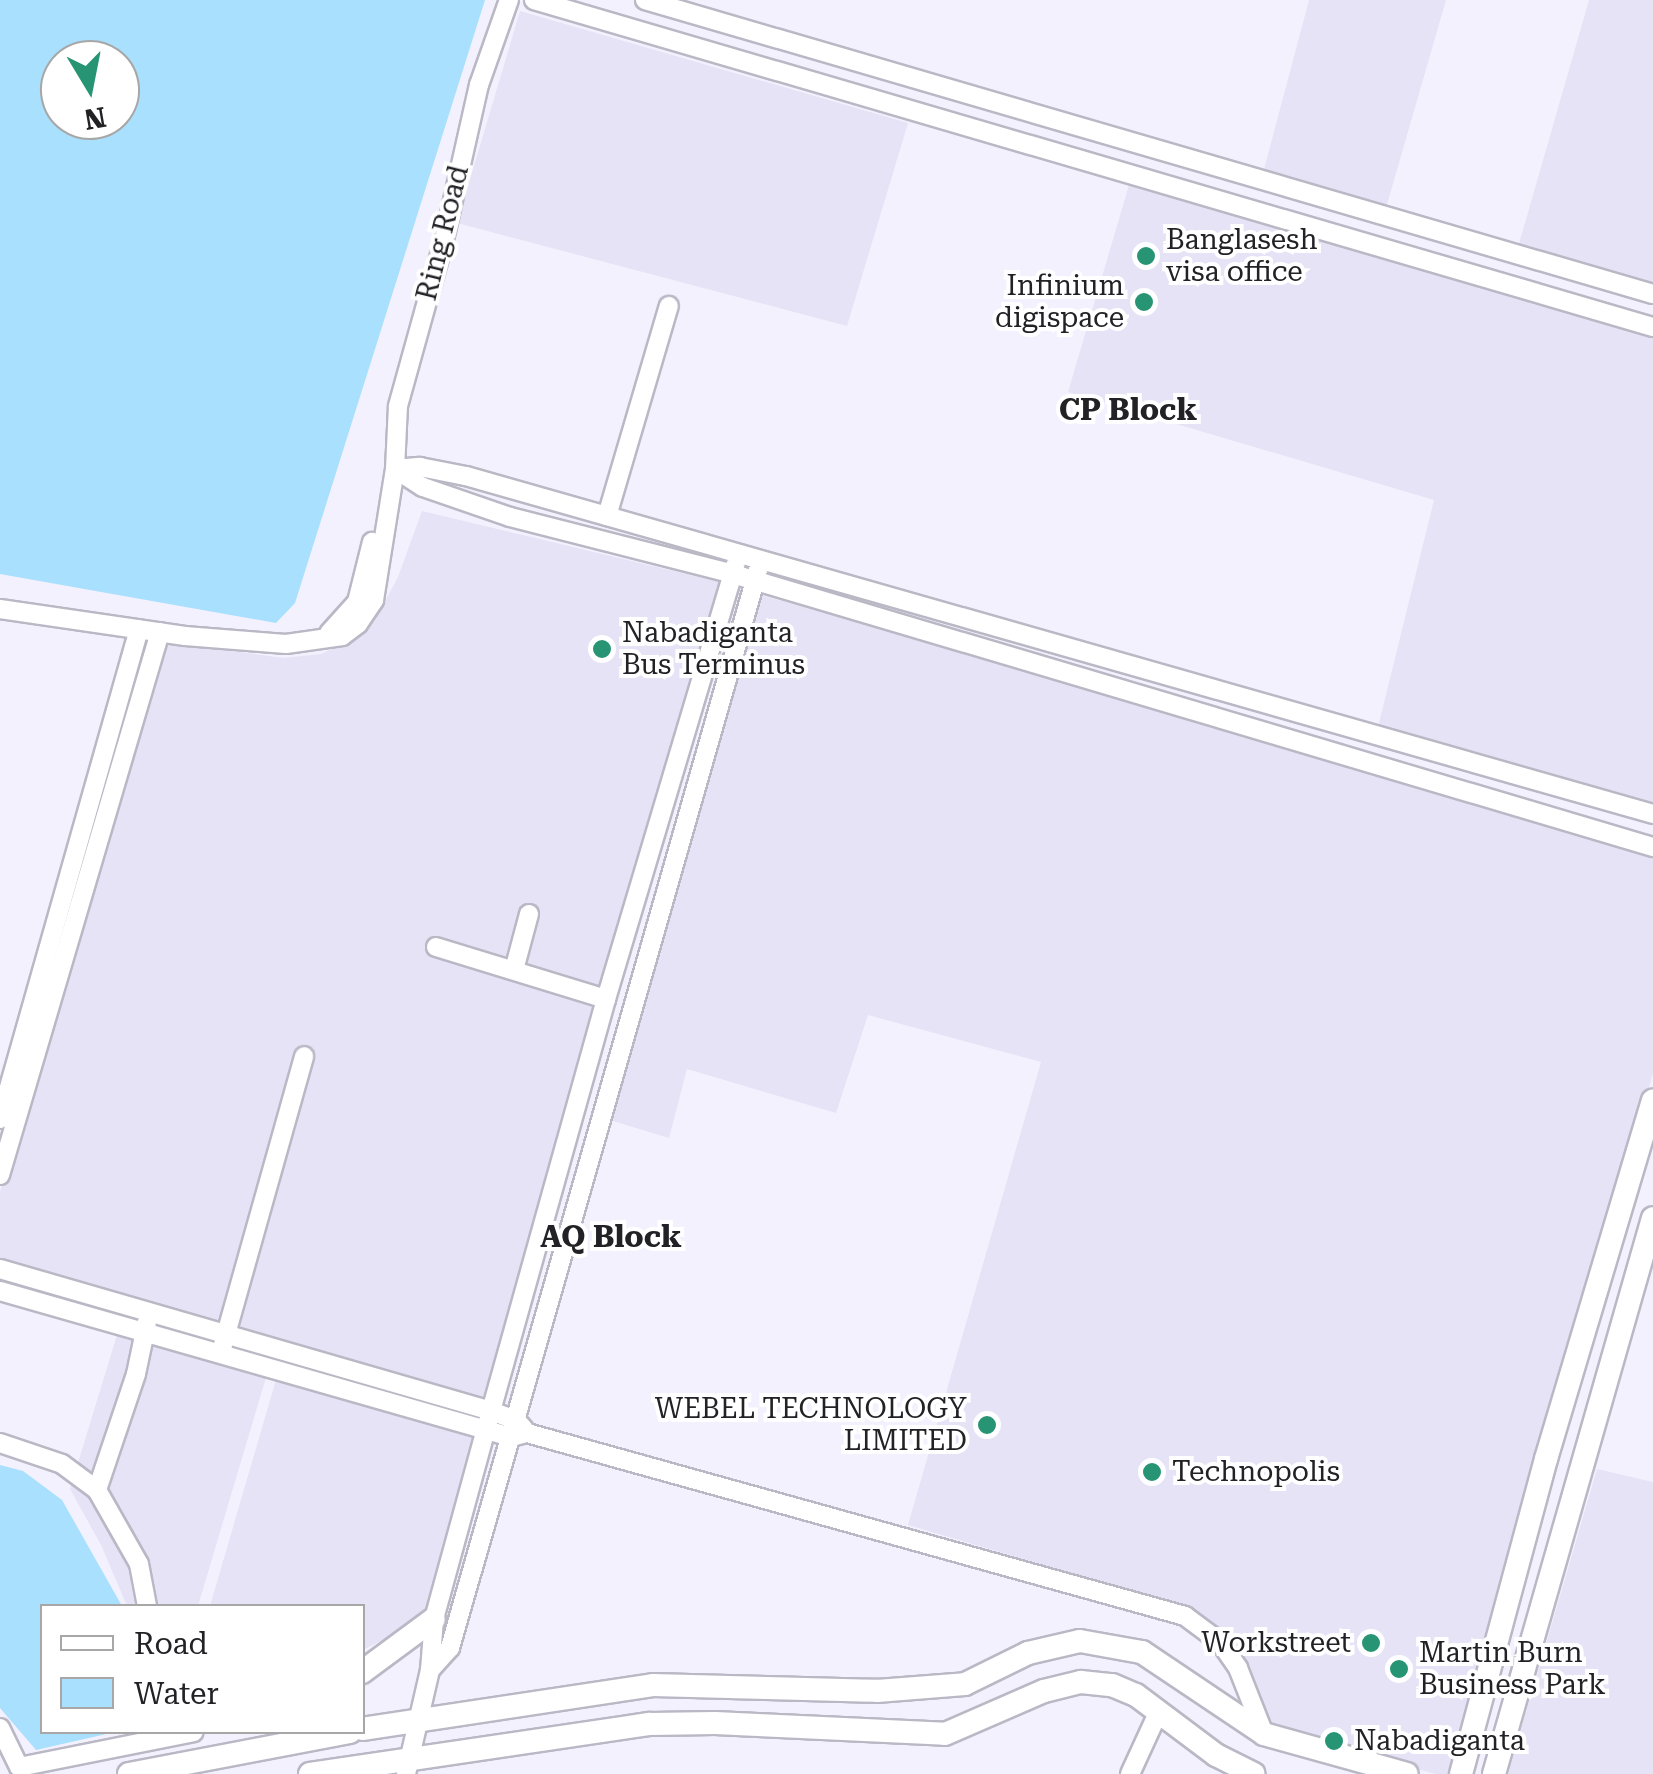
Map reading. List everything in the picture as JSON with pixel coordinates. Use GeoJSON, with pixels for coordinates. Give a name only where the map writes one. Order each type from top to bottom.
{"type":"FeatureCollection","features":[{"type":"Feature","properties":{"kind":"main road"},"geometry":{"type":"LineString","coordinates":[[1461,1774],[1546,1459],[1653,1100]]}},
{"type":"Feature","properties":{"kind":"main road"},"geometry":{"type":"LineString","coordinates":[[1494,1774],[1653,1218]]}},
{"type":"Feature","properties":{"kind":"main road"},"geometry":{"type":"LineString","coordinates":[[365,1670],[434,1619]]}},
{"type":"Feature","properties":{"kind":"main road"},"geometry":{"type":"LineString","coordinates":[[365,1728],[654,1684],[877,1691],[965,1684],[1028,1653],[1080,1641],[1142,1652],[1264,1734],[1407,1774]]}},
{"type":"Feature","properties":{"kind":"main road"},"geometry":{"type":"LineString","coordinates":[[310,1774],[409,1767],[615,1728],[684,1722],[945,1734],[1044,1691],[1081,1682],[1126,1690],[1216,1755],[1254,1774]]}},
{"type":"Feature","properties":{"kind":"main road"},"geometry":{"type":"LineString","coordinates":[[231,1753],[264,1734]]}},
{"type":"Feature","properties":{"kind":"main road"},"geometry":{"type":"LineString","coordinates":[[130,1774],[339,1734]]}},
{"type":"Feature","properties":{"kind":"street","name":"Ring Road"},"geometry":{"type":"LineString","coordinates":[[160,632],[270,644],[321,640],[342,636],[374,600],[396,469],[398,406],[444,240],[479,85],[509,0]]}},
{"type":"Feature","properties":{"kind":"street"},"geometry":{"type":"LineString","coordinates":[[534,0],[1653,327]]}},
{"type":"Feature","properties":{"kind":"street"},"geometry":{"type":"LineString","coordinates":[[644,0],[1653,294]]}},
{"type":"Feature","properties":{"kind":"street"},"geometry":{"type":"LineString","coordinates":[[726,57],[732,26]]}},
{"type":"Feature","properties":{"kind":"street"},"geometry":{"type":"LineString","coordinates":[[875,100],[884,70]]}},
{"type":"Feature","properties":{"kind":"street"},"geometry":{"type":"LineString","coordinates":[[607,516],[669,306]]}},
{"type":"Feature","properties":{"kind":"street"},"geometry":{"type":"LineString","coordinates":[[396,469],[420,468],[466,476],[1653,814]]}},
{"type":"Feature","properties":{"kind":"street"},"geometry":{"type":"LineString","coordinates":[[396,469],[422,487],[510,517],[733,574],[1475,791],[1653,847]]}},
{"type":"Feature","properties":{"kind":"street"},"geometry":{"type":"LineString","coordinates":[[409,1767],[430,1670],[434,1619],[606,998],[738,553]]}},
{"type":"Feature","properties":{"kind":"street"},"geometry":{"type":"LineString","coordinates":[[430,1670],[450,1648],[518,1430],[556,1280],[760,560]]}},
{"type":"Feature","properties":{"kind":"street"},"geometry":{"type":"LineString","coordinates":[[0,609],[160,632],[0,1175]]}},
{"type":"Feature","properties":{"kind":"street"},"geometry":{"type":"LineString","coordinates":[[0,1119],[139,628]]}},
{"type":"Feature","properties":{"kind":"street"},"geometry":{"type":"LineString","coordinates":[[1157,698],[1166,678]]}},
{"type":"Feature","properties":{"kind":"street"},"geometry":{"type":"LineString","coordinates":[[1475,791],[1480,766]]}},
{"type":"Feature","properties":{"kind":"street"},"geometry":{"type":"LineString","coordinates":[[514,970],[528,914]]}},
{"type":"Feature","properties":{"kind":"street"},"geometry":{"type":"LineString","coordinates":[[436,948],[606,998]]}},
{"type":"Feature","properties":{"kind":"street"},"geometry":{"type":"LineString","coordinates":[[224,1343],[304,1056]]}},
{"type":"Feature","properties":{"kind":"street"},"geometry":{"type":"LineString","coordinates":[[590,1062],[617,1068]]}},
{"type":"Feature","properties":{"kind":"street"},"geometry":{"type":"LineString","coordinates":[[0,1269],[150,1312],[224,1343],[518,1430],[1185,1616],[1220,1642],[1238,1668],[1264,1734]]}},
{"type":"Feature","properties":{"kind":"street"},"geometry":{"type":"LineString","coordinates":[[530,1273],[556,1280]]}},
{"type":"Feature","properties":{"kind":"street"},"geometry":{"type":"LineString","coordinates":[[0,1291],[144,1332],[224,1343]]}},
{"type":"Feature","properties":{"kind":"street"},"geometry":{"type":"LineString","coordinates":[[97,1490],[136,1374],[150,1312]]}},
{"type":"Feature","properties":{"kind":"street"},"geometry":{"type":"LineString","coordinates":[[0,1442],[62,1464],[97,1490],[139,1564],[147,1604]]}},
{"type":"Feature","properties":{"kind":"street"},"geometry":{"type":"LineString","coordinates":[[1130,1774],[1160,1711]]}},
{"type":"Feature","properties":{"kind":"street"},"geometry":{"type":"LineString","coordinates":[[0,1728],[19,1768]]}},
{"type":"Feature","properties":{"kind":"street"},"geometry":{"type":"LineString","coordinates":[[0,1773],[168,1734]]}},
{"type":"Feature","properties":{"kind":"shaded area"},"geometry":{"type":"Polygon","coordinates":[[[1309,0],[1446,0],[1386,208],[1263,173],[1309,0]]]}},
{"type":"Feature","properties":{"kind":"shaded area"},"geometry":{"type":"Polygon","coordinates":[[[1589,0],[1653,0],[1653,284],[1518,247],[1589,0]]]}},
{"type":"Feature","properties":{"kind":"shaded area"},"geometry":{"type":"Polygon","coordinates":[[[520,11],[908,123],[847,326],[457,223],[520,11]]]}},
{"type":"Feature","properties":{"kind":"shaded area"},"geometry":{"type":"Polygon","coordinates":[[[1129,185],[1653,334],[1653,809],[1378,727],[1434,500],[1068,392],[1129,185]]]}},
{"type":"Feature","properties":{"kind":"shaded area"},"geometry":{"type":"Polygon","coordinates":[[[422,511],[736,586],[497,1415],[0,1265],[0,1192],[156,640],[283,658],[321,654],[357,637],[375,620],[398,577],[422,511]]]}},
{"type":"Feature","properties":{"kind":"shaded area"},"geometry":{"type":"Polygon","coordinates":[[[746,591],[1317,749],[1653,853],[1653,1073],[1455,1774],[1436,1774],[1287,1733],[1248,1716],[1225,1640],[1193,1609],[908,1525],[1041,1062],[868,1015],[836,1113],[687,1069],[669,1138],[593,1115],[746,591]]]}},
{"type":"Feature","properties":{"kind":"shaded area"},"geometry":{"type":"Polygon","coordinates":[[[120,1325],[270,1364],[199,1604],[126,1604],[101,1545],[70,1489],[120,1325]]]}},
{"type":"Feature","properties":{"kind":"shaded area"},"geometry":{"type":"Polygon","coordinates":[[[280,1366],[490,1427],[443,1609],[365,1649],[365,1604],[211,1604],[280,1366]]]}},
{"type":"Feature","properties":{"kind":"shaded area"},"geometry":{"type":"Polygon","coordinates":[[[1597,1469],[1653,1482],[1653,1774],[1508,1774],[1597,1469]]]}},
{"type":"Feature","properties":{"kind":"water"},"geometry":{"type":"Polygon","coordinates":[[[0,0],[485,0],[295,603],[276,623],[0,574],[0,0]]]}},
{"type":"Feature","properties":{"kind":"water"},"geometry":{"type":"Polygon","coordinates":[[[0,1465],[23,1471],[62,1500],[121,1604],[40,1604],[40,1734],[106,1734],[36,1750],[0,1708],[0,1465]]]}},
{"type":"Feature","properties":{"kind":"place","name":"Banglasesh visa office"},"geometry":{"type":"Point","coordinates":[1146,256]}},
{"type":"Feature","properties":{"kind":"place","name":"Infinium digispace"},"geometry":{"type":"Point","coordinates":[1144,302]}},
{"type":"Feature","properties":{"kind":"place","name":"Nabadiganta Bus Terminus"},"geometry":{"type":"Point","coordinates":[602,649]}},
{"type":"Feature","properties":{"kind":"place","name":"WEBEL TECHNOLOGY LIMITED"},"geometry":{"type":"Point","coordinates":[987,1425]}},
{"type":"Feature","properties":{"kind":"place","name":"Technopolis"},"geometry":{"type":"Point","coordinates":[1152,1472]}},
{"type":"Feature","properties":{"kind":"place","name":"Workstreet"},"geometry":{"type":"Point","coordinates":[1371,1643]}},
{"type":"Feature","properties":{"kind":"place","name":"Martin Burn Business Park"},"geometry":{"type":"Point","coordinates":[1399,1669]}},
{"type":"Feature","properties":{"kind":"place","name":"Nabadiganta"},"geometry":{"type":"Point","coordinates":[1334,1741]}},
{"type":"Feature","properties":{"kind":"district","name":"CP Block"},"geometry":{"type":"Point","coordinates":[1128,410]}},
{"type":"Feature","properties":{"kind":"district","name":"AQ Block"},"geometry":{"type":"Point","coordinates":[611,1237]}}]}
